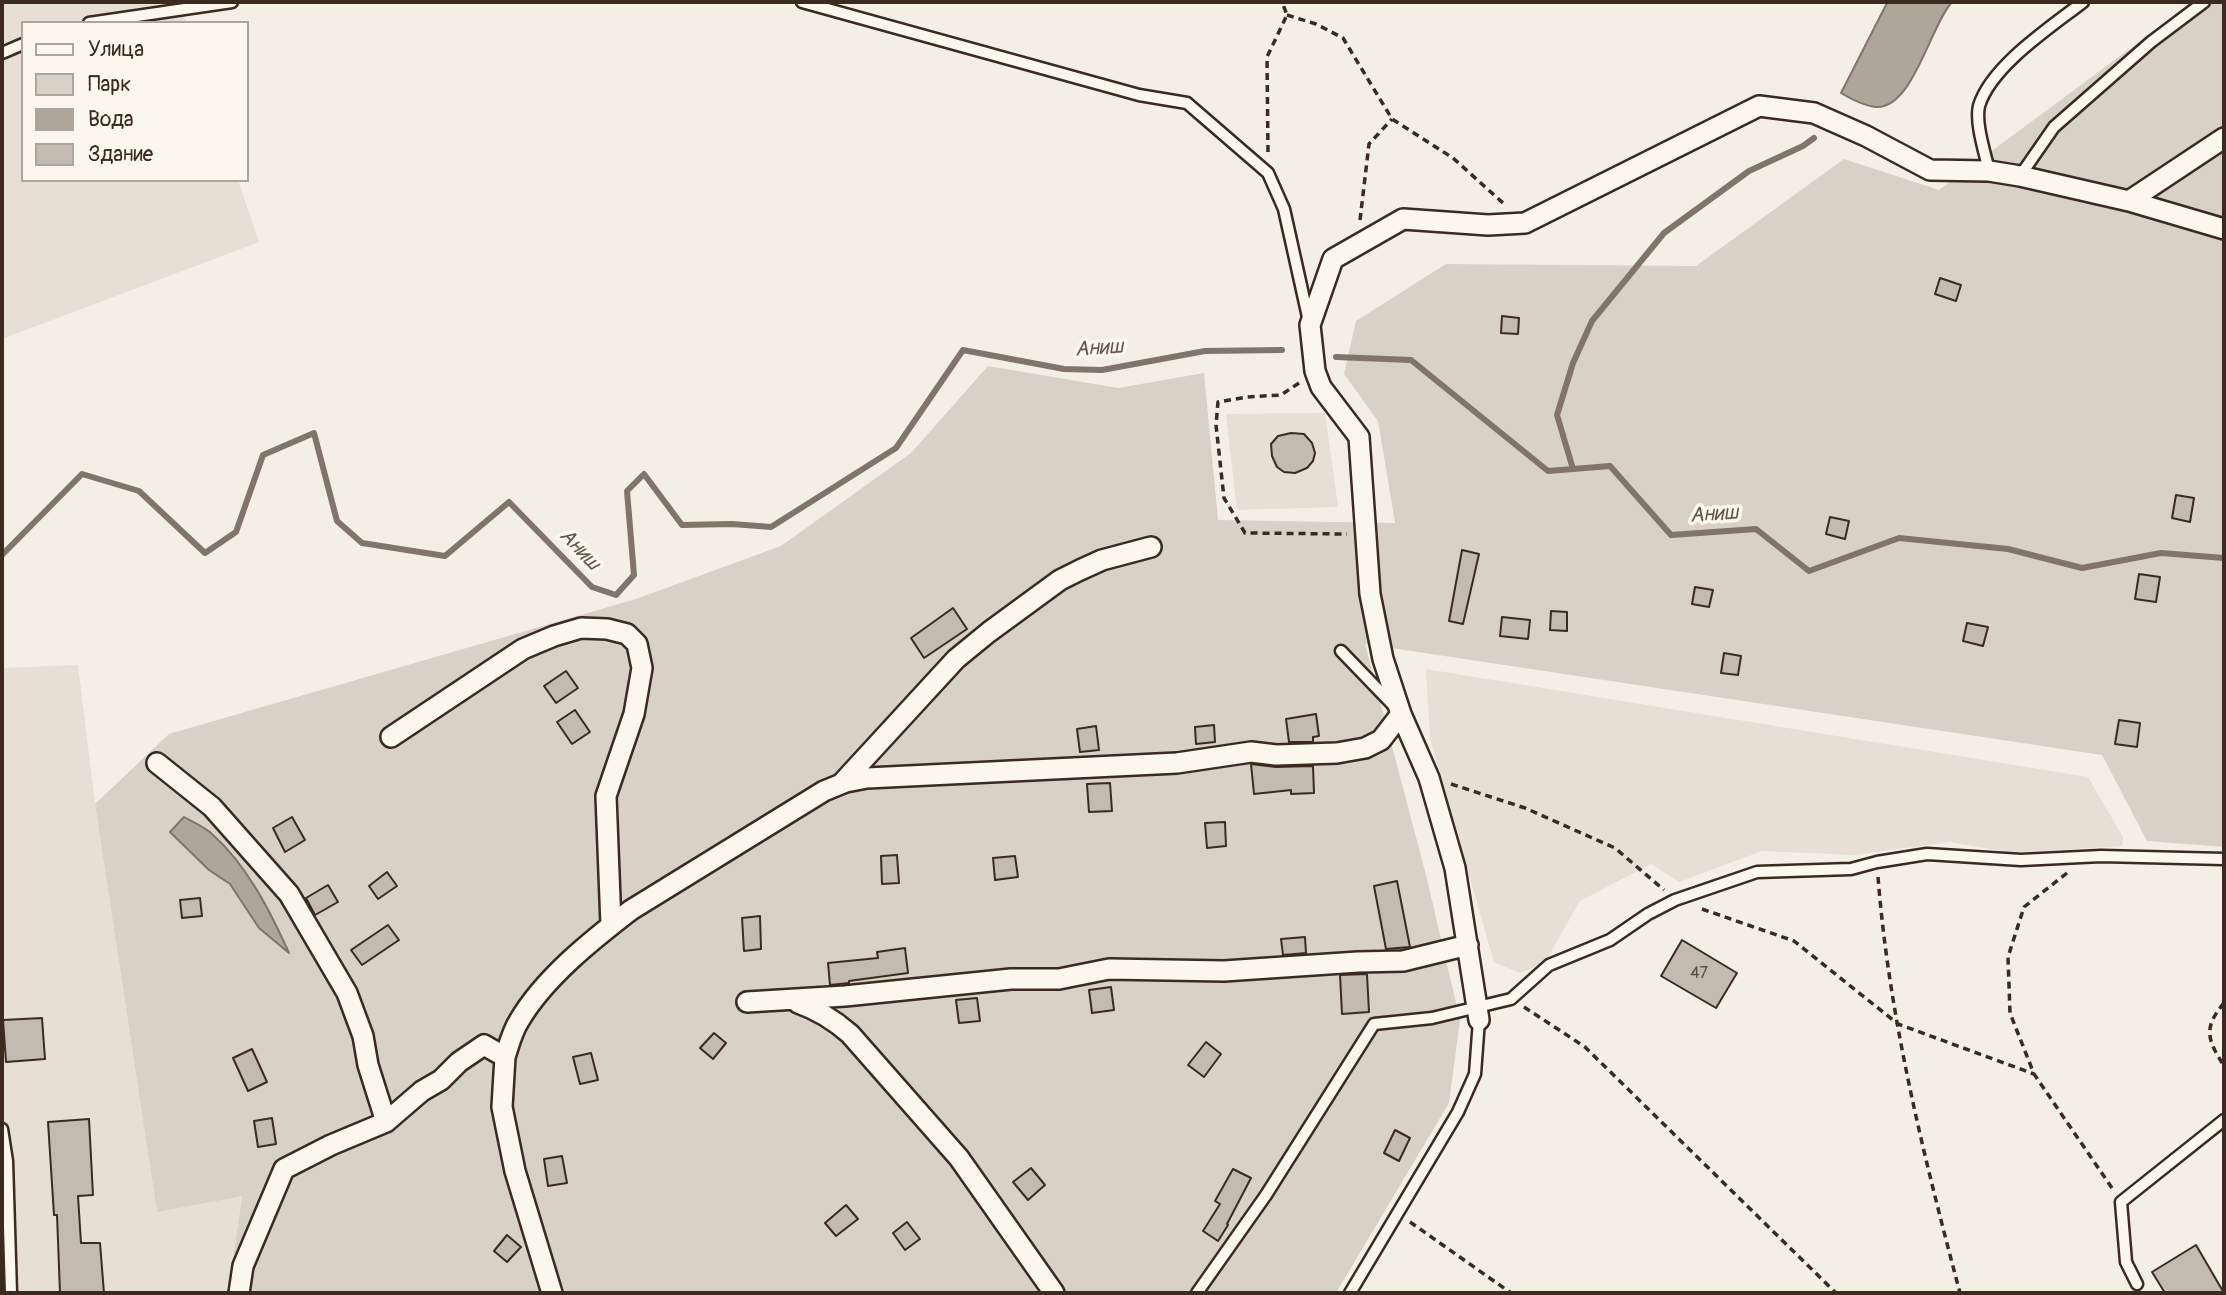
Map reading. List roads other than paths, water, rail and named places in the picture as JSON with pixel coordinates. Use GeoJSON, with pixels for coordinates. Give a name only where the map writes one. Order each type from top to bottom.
{"type":"FeatureCollection","features":[{"type":"Feature","properties":{"kind":"street"},"geometry":{"type":"LineString","coordinates":[[1479,1013],[1455,868],[1429,778],[1401,714],[1383,659],[1370,594],[1359,437],[1321,387],[1315,371],[1310,325],[1334,260],[1403,219],[1488,225],[1525,223],[1759,106],[1814,113],[1866,136],[1930,170],[1989,171],[2020,176],[2129,201],[2224,229]]}},
{"type":"Feature","properties":{"kind":"street"},"geometry":{"type":"LineString","coordinates":[[2129,201],[2224,138]]}},
{"type":"Feature","properties":{"kind":"street"},"geometry":{"type":"LineString","coordinates":[[842,783],[956,659],[989,632],[1060,580],[1102,560],[1151,547]]}},
{"type":"Feature","properties":{"kind":"street"},"geometry":{"type":"LineString","coordinates":[[391,737],[523,649],[581,628],[607,629],[626,634],[637,644],[642,668],[634,714],[606,796],[611,925]]}},
{"type":"Feature","properties":{"kind":"street"},"geometry":{"type":"LineString","coordinates":[[552,1293],[515,1171],[502,1107],[505,1057],[518,1022],[534,1000],[561,969],[631,910],[824,790],[842,783],[867,778],[1177,762],[1251,752],[1287,755],[1338,752],[1365,748],[1381,740],[1401,714]]}},
{"type":"Feature","properties":{"kind":"street"},"geometry":{"type":"LineString","coordinates":[[157,763],[212,807],[289,894],[347,993],[363,1036],[368,1065],[386,1122]]}},
{"type":"Feature","properties":{"kind":"street"},"geometry":{"type":"LineString","coordinates":[[747,1002],[1011,979],[1059,979],[1109,968],[1224,971],[1402,961],[1468,945]]}},
{"type":"Feature","properties":{"kind":"street"},"geometry":{"type":"LineString","coordinates":[[790,1000],[818,1010],[850,1034],[959,1158],[1054,1293]]}},
{"type":"Feature","properties":{"kind":"street"},"geometry":{"type":"LineString","coordinates":[[239,1293],[243,1266],[284,1169],[331,1145],[386,1122],[422,1091],[441,1080],[458,1062],[484,1045],[505,1057]]}},
{"type":"Feature","properties":{"kind":"lane"},"geometry":{"type":"LineString","coordinates":[[103,21],[232,2]]}},
{"type":"Feature","properties":{"kind":"lane"},"geometry":{"type":"LineString","coordinates":[[802,2],[1139,95],[1187,103],[1269,173],[1283,209],[1310,325]]}},
{"type":"Feature","properties":{"kind":"lane"},"geometry":{"type":"LineString","coordinates":[[1989,171],[1980,131],[1979,107],[1992,80],[2027,46],[2083,2]]}},
{"type":"Feature","properties":{"kind":"lane"},"geometry":{"type":"LineString","coordinates":[[2020,176],[2054,127],[2151,42],[2204,2]]}},
{"type":"Feature","properties":{"kind":"lane"},"geometry":{"type":"LineString","coordinates":[[2,53],[21,45]]}},
{"type":"Feature","properties":{"kind":"lane"},"geometry":{"type":"LineString","coordinates":[[1341,651],[1401,714]]}},
{"type":"Feature","properties":{"kind":"lane"},"geometry":{"type":"LineString","coordinates":[[1197,1293],[1266,1195],[1374,1024],[1479,1013],[1511,999],[1549,965],[1611,940],[1648,914],[1675,900],[1756,872],[1851,869],[1927,854],[2021,860],[2087,857],[2224,859]]}},
{"type":"Feature","properties":{"kind":"lane"},"geometry":{"type":"LineString","coordinates":[[1350,1293],[1458,1112],[1475,1074],[1479,1013]]}},
{"type":"Feature","properties":{"kind":"lane"},"geometry":{"type":"LineString","coordinates":[[2137,1284],[2126,1262],[2121,1202],[2224,1120]]}},
{"type":"Feature","properties":{"kind":"lane"},"geometry":{"type":"LineString","coordinates":[[2,1129],[7,1161],[11,1293]]}},
{"type":"Feature","properties":{"kind":"water"},"geometry":{"type":"Polygon","coordinates":[[[1952,2],[1901,95],[1889,104],[1876,107],[1841,93],[1887,3],[1952,2]]]}},
{"type":"Feature","properties":{"kind":"water"},"geometry":{"type":"Polygon","coordinates":[[[184,817],[209,831],[247,874],[266,905],[289,953],[259,928],[230,884],[209,870],[170,832],[184,817]]]}},
{"type":"Feature","properties":{"kind":"waterway"},"geometry":{"type":"LineString","coordinates":[[1573,469],[1557,415],[1573,363],[1592,321],[1664,233],[1749,171],[1803,146],[1814,138]]}},
{"type":"Feature","properties":{"kind":"waterway","name":"Аниш"},"geometry":{"type":"LineString","coordinates":[[2,555],[82,474],[139,491],[205,553],[236,532],[263,455],[314,433],[337,521],[362,543],[445,556],[509,502],[592,587],[616,595],[634,575],[627,491],[644,474],[682,525],[732,524],[771,527],[896,448],[963,350],[1064,369],[1102,370],[1205,351],[1282,350]]}},
{"type":"Feature","properties":{"kind":"waterway","name":"Аниш"},"geometry":{"type":"LineString","coordinates":[[1336,357],[1411,360],[1548,471],[1610,466],[1671,535],[1756,529],[1809,571],[1899,538],[2008,549],[2082,568],[2161,553],[2224,558]]}}]}
